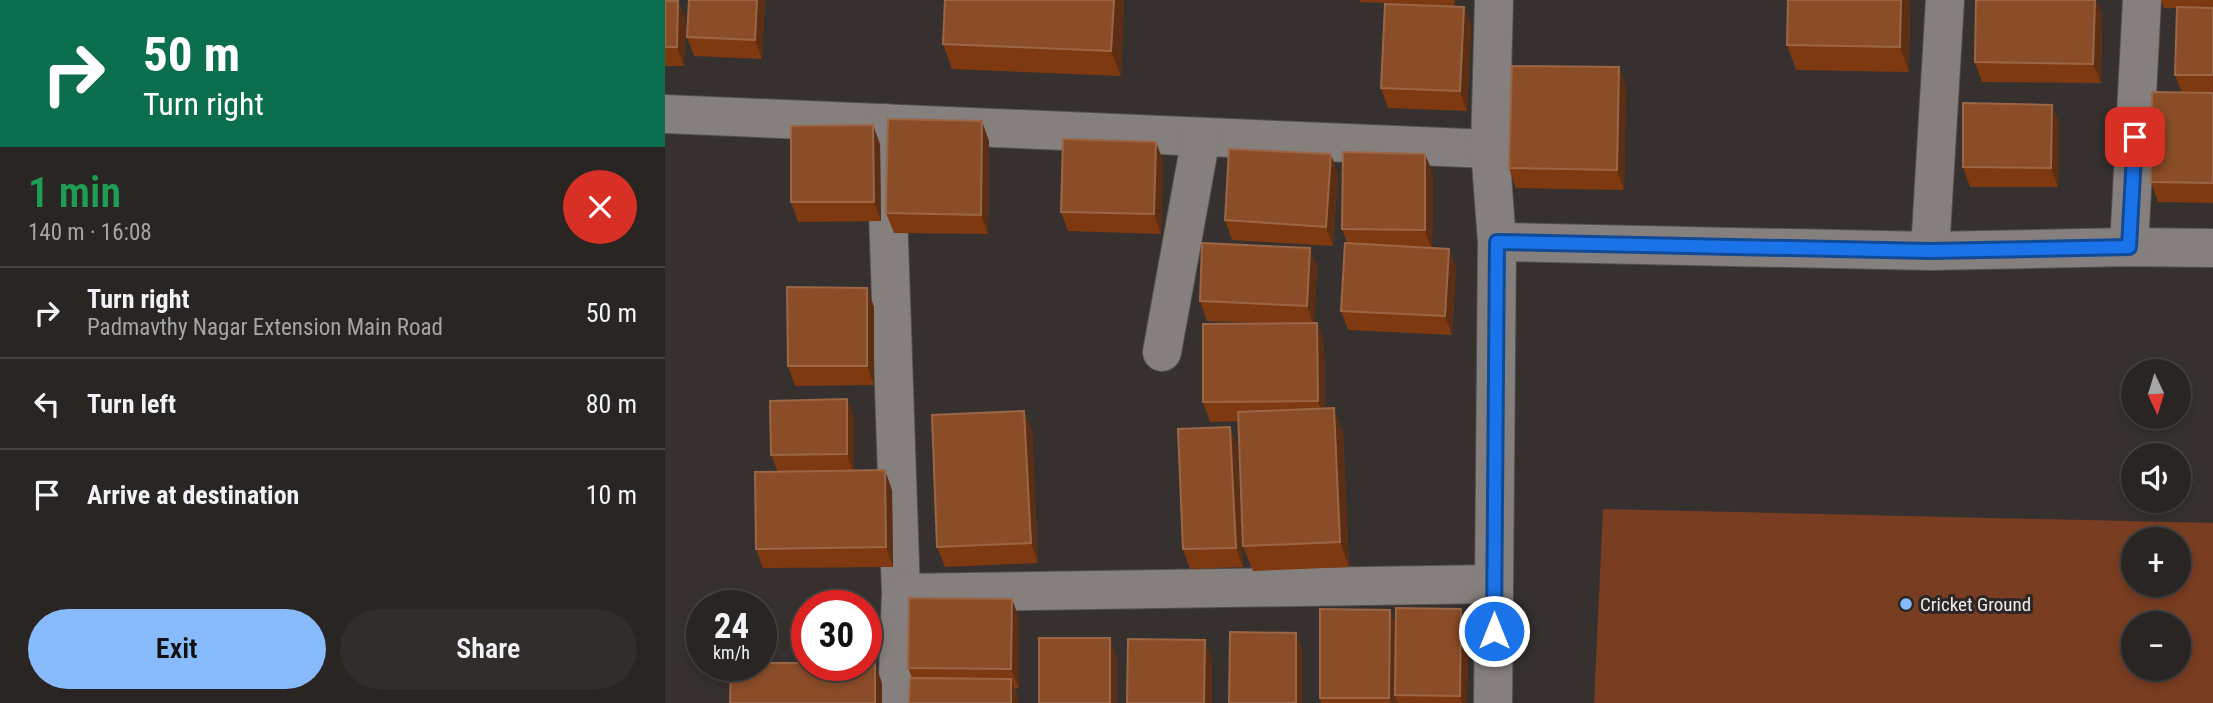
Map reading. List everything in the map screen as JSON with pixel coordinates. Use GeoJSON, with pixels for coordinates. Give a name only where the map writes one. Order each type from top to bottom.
{"type":"FeatureCollection","features":[{"type":"Feature","properties":{"kind":"street"},"geometry":{"type":"LineString","coordinates":[[1493,703],[1497,242],[1490,149],[1494,0]]}},
{"type":"Feature","properties":{"kind":"street"},"geometry":{"type":"LineString","coordinates":[[1930,251],[1945,0]]}},
{"type":"Feature","properties":{"kind":"street"},"geometry":{"type":"LineString","coordinates":[[2129,247],[2142,0]]}},
{"type":"Feature","properties":{"kind":"street"},"geometry":{"type":"LineString","coordinates":[[665,114],[1490,149]]}},
{"type":"Feature","properties":{"kind":"street"},"geometry":{"type":"LineString","coordinates":[[885,123],[901,593],[897,703]]}},
{"type":"Feature","properties":{"kind":"street"},"geometry":{"type":"LineString","coordinates":[[1162,352],[1201,137]]}},
{"type":"Feature","properties":{"kind":"street"},"geometry":{"type":"LineString","coordinates":[[1497,242],[1930,251],[2213,248]]}},
{"type":"Feature","properties":{"kind":"street"},"geometry":{"type":"LineString","coordinates":[[901,593],[1494,584]]}},
{"type":"Feature","properties":{"kind":"shaded area","name":"Cricket Ground"},"geometry":{"type":"Polygon","coordinates":[[[1603,509],[2213,523],[2213,703],[1594,703],[1603,509]]]}},
{"type":"Feature","properties":{"kind":"building"},"geometry":{"type":"Polygon","coordinates":[[[689,0],[757,0],[755,40],[687,37],[689,0]]]}},
{"type":"Feature","properties":{"kind":"building"},"geometry":{"type":"Polygon","coordinates":[[[945,0],[1114,0],[1111,51],[943,44],[945,0]]]}},
{"type":"Feature","properties":{"kind":"building"},"geometry":{"type":"Polygon","coordinates":[[[1788,0],[1901,0],[1900,47],[1787,45],[1788,0]]]}},
{"type":"Feature","properties":{"kind":"building"},"geometry":{"type":"Polygon","coordinates":[[[1976,0],[2095,0],[2093,64],[1975,62],[1976,0]]]}},
{"type":"Feature","properties":{"kind":"building"},"geometry":{"type":"Polygon","coordinates":[[[665,1],[678,1],[677,47],[665,47],[665,1]]]}},
{"type":"Feature","properties":{"kind":"building"},"geometry":{"type":"Polygon","coordinates":[[[1385,4],[1464,7],[1460,91],[1381,88],[1385,4]]]}},
{"type":"Feature","properties":{"kind":"building"},"geometry":{"type":"Polygon","coordinates":[[[2177,7],[2213,8],[2213,75],[2175,75],[2177,7]]]}},
{"type":"Feature","properties":{"kind":"building"},"geometry":{"type":"Polygon","coordinates":[[[1512,66],[1619,67],[1617,170],[1509,168],[1512,66]]]}},
{"type":"Feature","properties":{"kind":"building"},"geometry":{"type":"Polygon","coordinates":[[[2152,92],[2213,93],[2213,183],[2151,182],[2152,92]]]}},
{"type":"Feature","properties":{"kind":"building"},"geometry":{"type":"Polygon","coordinates":[[[1963,103],[2052,105],[2051,168],[1963,167],[1963,103]]]}},
{"type":"Feature","properties":{"kind":"building"},"geometry":{"type":"Polygon","coordinates":[[[888,119],[982,121],[981,215],[886,213],[888,119]]]}},
{"type":"Feature","properties":{"kind":"building"},"geometry":{"type":"Polygon","coordinates":[[[873,125],[874,202],[791,202],[791,126],[873,125]]]}},
{"type":"Feature","properties":{"kind":"building"},"geometry":{"type":"Polygon","coordinates":[[[1063,139],[1156,142],[1154,214],[1061,212],[1063,139]]]}},
{"type":"Feature","properties":{"kind":"building"},"geometry":{"type":"Polygon","coordinates":[[[1229,149],[1331,154],[1326,227],[1225,220],[1229,149]]]}},
{"type":"Feature","properties":{"kind":"building"},"geometry":{"type":"Polygon","coordinates":[[[1343,152],[1425,154],[1425,230],[1342,229],[1343,152]]]}},
{"type":"Feature","properties":{"kind":"building"},"geometry":{"type":"Polygon","coordinates":[[[1202,243],[1310,248],[1307,306],[1200,301],[1202,243]]]}},
{"type":"Feature","properties":{"kind":"building"},"geometry":{"type":"Polygon","coordinates":[[[1345,243],[1449,249],[1445,316],[1341,311],[1345,243]]]}},
{"type":"Feature","properties":{"kind":"building"},"geometry":{"type":"Polygon","coordinates":[[[787,287],[867,288],[867,366],[788,366],[787,287]]]}},
{"type":"Feature","properties":{"kind":"building"},"geometry":{"type":"Polygon","coordinates":[[[1317,323],[1318,401],[1203,402],[1203,324],[1317,323]]]}},
{"type":"Feature","properties":{"kind":"building"},"geometry":{"type":"Polygon","coordinates":[[[847,399],[847,454],[771,455],[770,401],[847,399]]]}},
{"type":"Feature","properties":{"kind":"building"},"geometry":{"type":"Polygon","coordinates":[[[1334,408],[1340,542],[1243,546],[1238,412],[1334,408]]]}},
{"type":"Feature","properties":{"kind":"building"},"geometry":{"type":"Polygon","coordinates":[[[1024,411],[1031,543],[937,547],[932,415],[1024,411]]]}},
{"type":"Feature","properties":{"kind":"building"},"geometry":{"type":"Polygon","coordinates":[[[1230,427],[1236,548],[1183,549],[1178,429],[1230,427]]]}},
{"type":"Feature","properties":{"kind":"building"},"geometry":{"type":"Polygon","coordinates":[[[885,470],[886,547],[756,549],[755,472],[885,470]]]}},
{"type":"Feature","properties":{"kind":"building"},"geometry":{"type":"Polygon","coordinates":[[[909,598],[1012,599],[1011,669],[908,668],[909,598]]]}},
{"type":"Feature","properties":{"kind":"building"},"geometry":{"type":"Polygon","coordinates":[[[1396,608],[1461,609],[1460,696],[1395,695],[1396,608]]]}},
{"type":"Feature","properties":{"kind":"building"},"geometry":{"type":"Polygon","coordinates":[[[1320,609],[1390,610],[1389,698],[1320,698],[1320,609]]]}},
{"type":"Feature","properties":{"kind":"building"},"geometry":{"type":"Polygon","coordinates":[[[1230,632],[1296,633],[1296,703],[1229,703],[1230,632]]]}},
{"type":"Feature","properties":{"kind":"building"},"geometry":{"type":"Polygon","coordinates":[[[1039,638],[1110,638],[1110,703],[1039,703],[1039,638]]]}},
{"type":"Feature","properties":{"kind":"building"},"geometry":{"type":"Polygon","coordinates":[[[1128,639],[1205,640],[1204,703],[1127,703],[1128,639]]]}},
{"type":"Feature","properties":{"kind":"building"},"geometry":{"type":"Polygon","coordinates":[[[777,663],[791,663],[791,681],[875,681],[875,703],[730,703],[731,681],[777,681],[777,663]]]}},
{"type":"Feature","properties":{"kind":"building"},"geometry":{"type":"Polygon","coordinates":[[[910,678],[1011,679],[1011,703],[909,703],[910,678]]]}},
{"type":"Feature","properties":{"kind":"place","name":"Cricket Ground"},"geometry":{"type":"Point","coordinates":[1906,604]}},
{"type":"Feature","properties":{"kind":"route"},"geometry":{"type":"LineString","coordinates":[[1494,631],[1497,242],[1930,251],[2129,247],[2135,137]]}}]}
